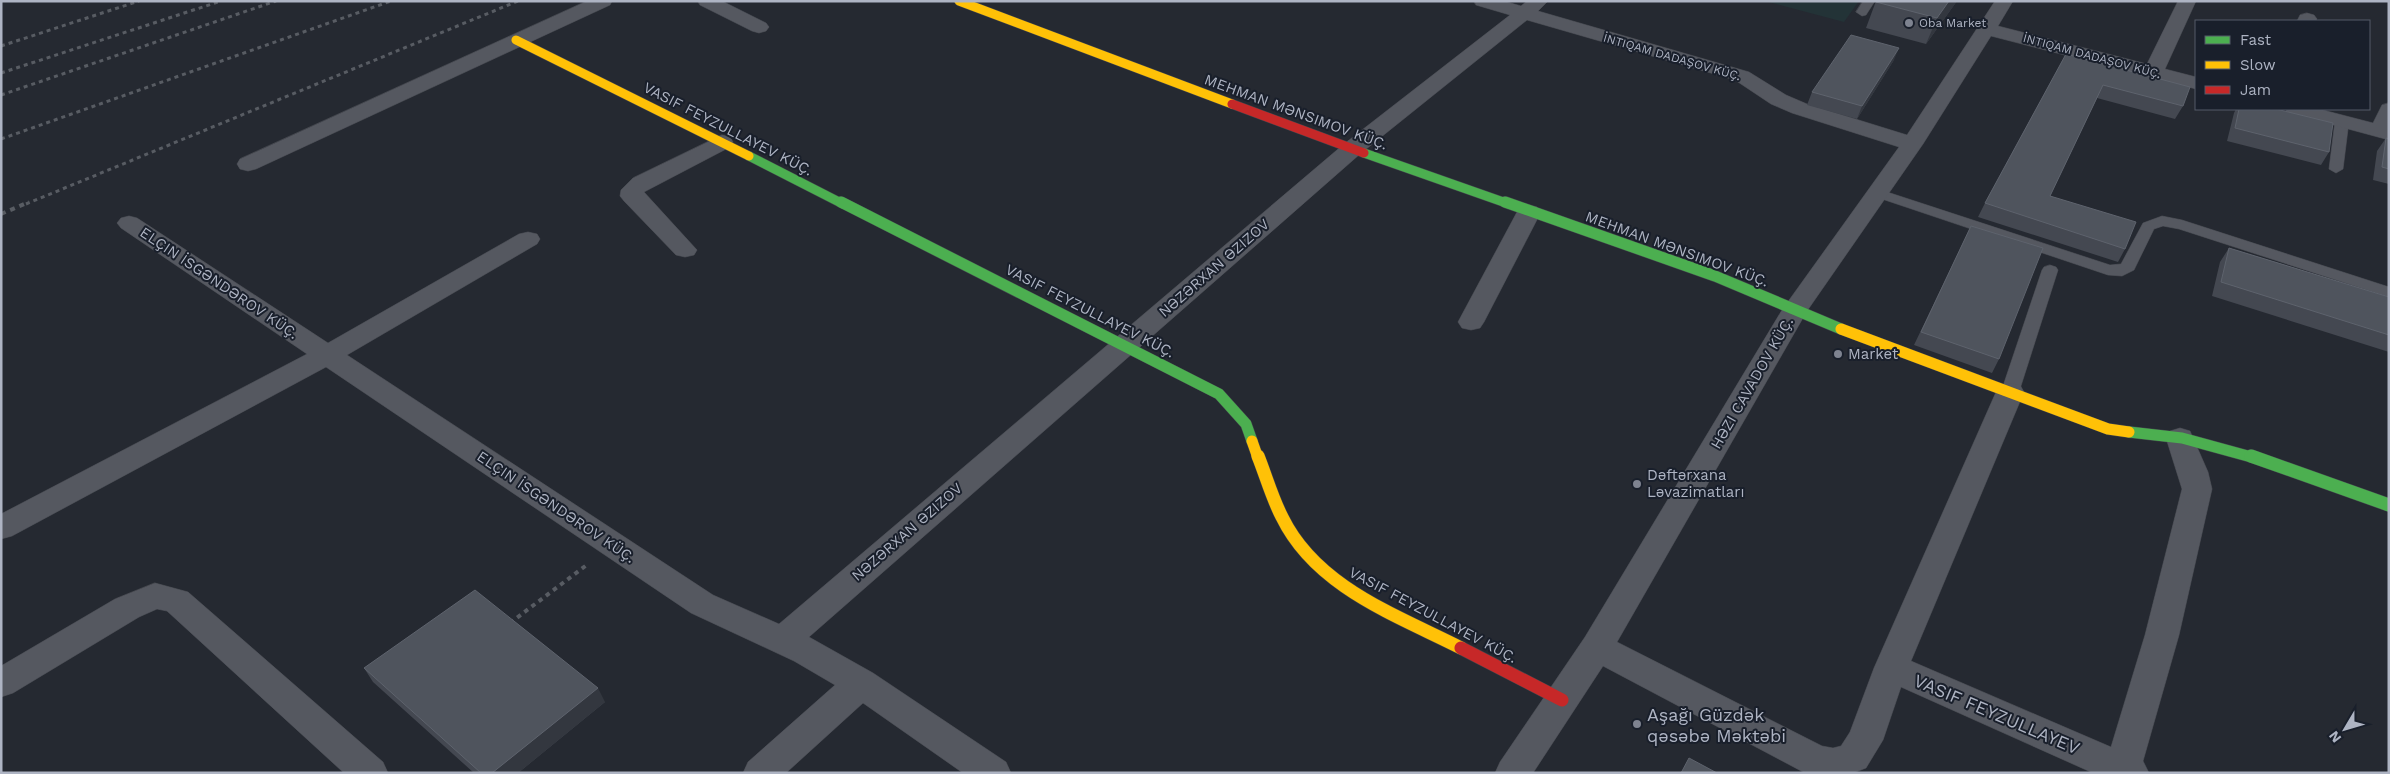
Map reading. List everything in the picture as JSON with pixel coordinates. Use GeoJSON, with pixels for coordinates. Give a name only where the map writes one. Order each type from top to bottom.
{"type":"FeatureCollection","features":[{"type":"Feature","properties":{"kind":"street"},"geometry":{"type":"LineString","coordinates":[[248,164],[603,1]]}},
{"type":"Feature","properties":{"kind":"street"},"geometry":{"type":"LineString","coordinates":[[707,1],[758,27]]}},
{"type":"Feature","properties":{"kind":"street","name":"İNTIQAM DADAŞOV KÜÇ."},"geometry":{"type":"LineString","coordinates":[[1483,1],[1531,7],[1742,76],[1760,85],[1783,101],[1803,110],[1912,144]]}},
{"type":"Feature","properties":{"kind":"street","name":"HƏZI CAVADOV KÜÇ."},"geometry":{"type":"LineString","coordinates":[[1513,773],[1597,647],[1795,310],[1912,144],[1988,29],[2004,1]]}},
{"type":"Feature","properties":{"kind":"street"},"geometry":{"type":"LineString","coordinates":[[2153,72],[2187,1]]}},
{"type":"Feature","properties":{"kind":"street","name":"MEHMAN MƏNSIMOV KÜÇ."},"geometry":{"type":"LineString","coordinates":[[971,3],[1352,149],[1715,276],[1850,333],[2108,429],[2180,438],[2215,446],[2298,472],[2389,505]]}},
{"type":"Feature","properties":{"kind":"street","name":"NƏZƏRXAN ƏZIZOV"},"geometry":{"type":"LineString","coordinates":[[782,641],[1352,149],[1531,7]]}},
{"type":"Feature","properties":{"kind":"street","name":"İNTIQAM DADAŞOV KÜÇ."},"geometry":{"type":"LineString","coordinates":[[1988,29],[2195,83]]}},
{"type":"Feature","properties":{"kind":"street","name":"VASIF FEYZULLAYEV KÜÇ."},"geometry":{"type":"LineString","coordinates":[[516,40],[722,142],[1219,394],[1246,424],[1282,518],[1306,554],[1343,587],[1562,700]]}},
{"type":"Feature","properties":{"kind":"street"},"geometry":{"type":"LineString","coordinates":[[2300,110],[2385,133],[2389,109]]}},
{"type":"Feature","properties":{"kind":"street"},"geometry":{"type":"LineString","coordinates":[[685,250],[632,196],[632,190],[641,183],[722,142]]}},
{"type":"Feature","properties":{"kind":"street"},"geometry":{"type":"LineString","coordinates":[[1471,322],[1529,212]]}},
{"type":"Feature","properties":{"kind":"street","name":"ELÇIN İSGƏNDƏROV KÜÇ."},"geometry":{"type":"LineString","coordinates":[[129,223],[702,604],[806,651],[861,683],[993,773]]}},
{"type":"Feature","properties":{"kind":"street"},"geometry":{"type":"LineString","coordinates":[[1,528],[326,355],[528,239]]}},
{"type":"Feature","properties":{"kind":"street"},"geometry":{"type":"LineString","coordinates":[[1597,647],[1816,760],[1833,764],[1853,757],[1865,740],[1891,668],[2010,392]]}},
{"type":"Feature","properties":{"kind":"street"},"geometry":{"type":"LineString","coordinates":[[2127,771],[2162,636],[2196,489],[2193,472],[2180,438]]}},
{"type":"Feature","properties":{"kind":"street"},"geometry":{"type":"LineString","coordinates":[[1,683],[127,608],[155,596],[177,602],[370,773]]}},
{"type":"Feature","properties":{"kind":"street","name":"VASIF FEYZULLAYEV"},"geometry":{"type":"LineString","coordinates":[[1891,668],[2127,771]]}},
{"type":"Feature","properties":{"kind":"street"},"geometry":{"type":"LineString","coordinates":[[761,773],[861,683]]}},
{"type":"Feature","properties":{"kind":"lane"},"geometry":{"type":"LineString","coordinates":[[1862,12],[1869,1]]}},
{"type":"Feature","properties":{"kind":"lane"},"geometry":{"type":"LineString","coordinates":[[2336,169],[2342,121]]}},
{"type":"Feature","properties":{"kind":"lane"},"geometry":{"type":"LineString","coordinates":[[1878,193],[2108,270],[2122,271],[2128,267],[2148,226],[2162,221],[2182,225],[2389,292]]}},
{"type":"Feature","properties":{"kind":"lane"},"geometry":{"type":"LineString","coordinates":[[2010,392],[2050,270]]}},
{"type":"Feature","properties":{"kind":"path"},"geometry":{"type":"LineString","coordinates":[[508,625],[613,545]]}},
{"type":"Feature","properties":{"kind":"shaded area"},"geometry":{"type":"Polygon","coordinates":[[[1765,1],[1859,1],[1844,22],[1765,1]]]}},
{"type":"Feature","properties":{"kind":"building"},"geometry":{"type":"Polygon","coordinates":[[[1876,1],[1949,1],[1937,18],[1876,1]]]}},
{"type":"Feature","properties":{"kind":"building"},"geometry":{"type":"Polygon","coordinates":[[[1851,35],[1899,48],[1862,106],[1812,92],[1851,35]]]}},
{"type":"Feature","properties":{"kind":"building"},"geometry":{"type":"Polygon","coordinates":[[[2066,54],[2190,87],[2183,106],[2103,85],[2050,196],[2136,222],[2125,249],[1985,203],[2066,54]]]}},
{"type":"Feature","properties":{"kind":"building"},"geometry":{"type":"Polygon","coordinates":[[[2239,110],[2280,110],[2333,123],[2329,152],[2235,128],[2239,110]]]}},
{"type":"Feature","properties":{"kind":"building"},"geometry":{"type":"Polygon","coordinates":[[[2386,138],[2389,139],[2389,169],[2382,167],[2386,138]]]}},
{"type":"Feature","properties":{"kind":"building"},"geometry":{"type":"Polygon","coordinates":[[[1971,226],[2043,248],[1999,359],[1921,332],[1971,226]]]}},
{"type":"Feature","properties":{"kind":"building"},"geometry":{"type":"Polygon","coordinates":[[[2229,248],[2389,297],[2389,335],[2221,282],[2229,248]]]}},
{"type":"Feature","properties":{"kind":"building"},"geometry":{"type":"Polygon","coordinates":[[[475,590],[598,688],[492,773],[481,773],[364,668],[475,590]]]}},
{"type":"Feature","properties":{"kind":"building"},"geometry":{"type":"Polygon","coordinates":[[[1689,758],[1717,773],[1681,773],[1689,758]]]}},
{"type":"Feature","properties":{"kind":"railway"},"geometry":{"type":"LineString","coordinates":[[1,46],[139,1]]}},
{"type":"Feature","properties":{"kind":"railway"},"geometry":{"type":"LineString","coordinates":[[1,73],[221,1]]}},
{"type":"Feature","properties":{"kind":"railway"},"geometry":{"type":"LineString","coordinates":[[1,95],[276,1]]}},
{"type":"Feature","properties":{"kind":"railway"},"geometry":{"type":"LineString","coordinates":[[1,139],[391,1]]}},
{"type":"Feature","properties":{"kind":"railway"},"geometry":{"type":"LineString","coordinates":[[26,204],[518,1]]}},
{"type":"Feature","properties":{"kind":"railway"},"geometry":{"type":"LineString","coordinates":[[1,214],[29,202]]}},
{"type":"Feature","properties":{"kind":"traffic: fast"},"geometry":{"type":"LineString","coordinates":[[1364,153],[1715,276],[1841,329]]}},
{"type":"Feature","properties":{"kind":"traffic: fast"},"geometry":{"type":"LineString","coordinates":[[749,156],[1219,394],[1246,424],[1252,441]]}},
{"type":"Feature","properties":{"kind":"traffic: fast"},"geometry":{"type":"LineString","coordinates":[[2129,432],[2182,438],[2235,451],[2389,505]]}},
{"type":"Feature","properties":{"kind":"traffic: slow"},"geometry":{"type":"LineString","coordinates":[[959,1],[1232,104]]}},
{"type":"Feature","properties":{"kind":"traffic: slow"},"geometry":{"type":"LineString","coordinates":[[516,40],[749,156]]}},
{"type":"Feature","properties":{"kind":"traffic: slow"},"geometry":{"type":"LineString","coordinates":[[1841,329],[2108,429],[2129,432]]}},
{"type":"Feature","properties":{"kind":"traffic: slow"},"geometry":{"type":"LineString","coordinates":[[1252,441],[1282,518],[1306,554],[1343,587],[1461,648]]}},
{"type":"Feature","properties":{"kind":"traffic: jam"},"geometry":{"type":"LineString","coordinates":[[1232,104],[1364,153]]}},
{"type":"Feature","properties":{"kind":"traffic: jam"},"geometry":{"type":"LineString","coordinates":[[1461,648],[1562,700]]}},
{"type":"Feature","properties":{"kind":"place","name":"Oba Market"},"geometry":{"type":"Point","coordinates":[1909,23]}},
{"type":"Feature","properties":{"kind":"place","name":"Market"},"geometry":{"type":"Point","coordinates":[1838,354]}},
{"type":"Feature","properties":{"kind":"place","name":"Dəftərxana Ləvazimatları"},"geometry":{"type":"Point","coordinates":[1637,484]}},
{"type":"Feature","properties":{"kind":"place","name":"Aşağı Güzdək qəsəbə Məktəbi"},"geometry":{"type":"Point","coordinates":[1637,724]}}]}
